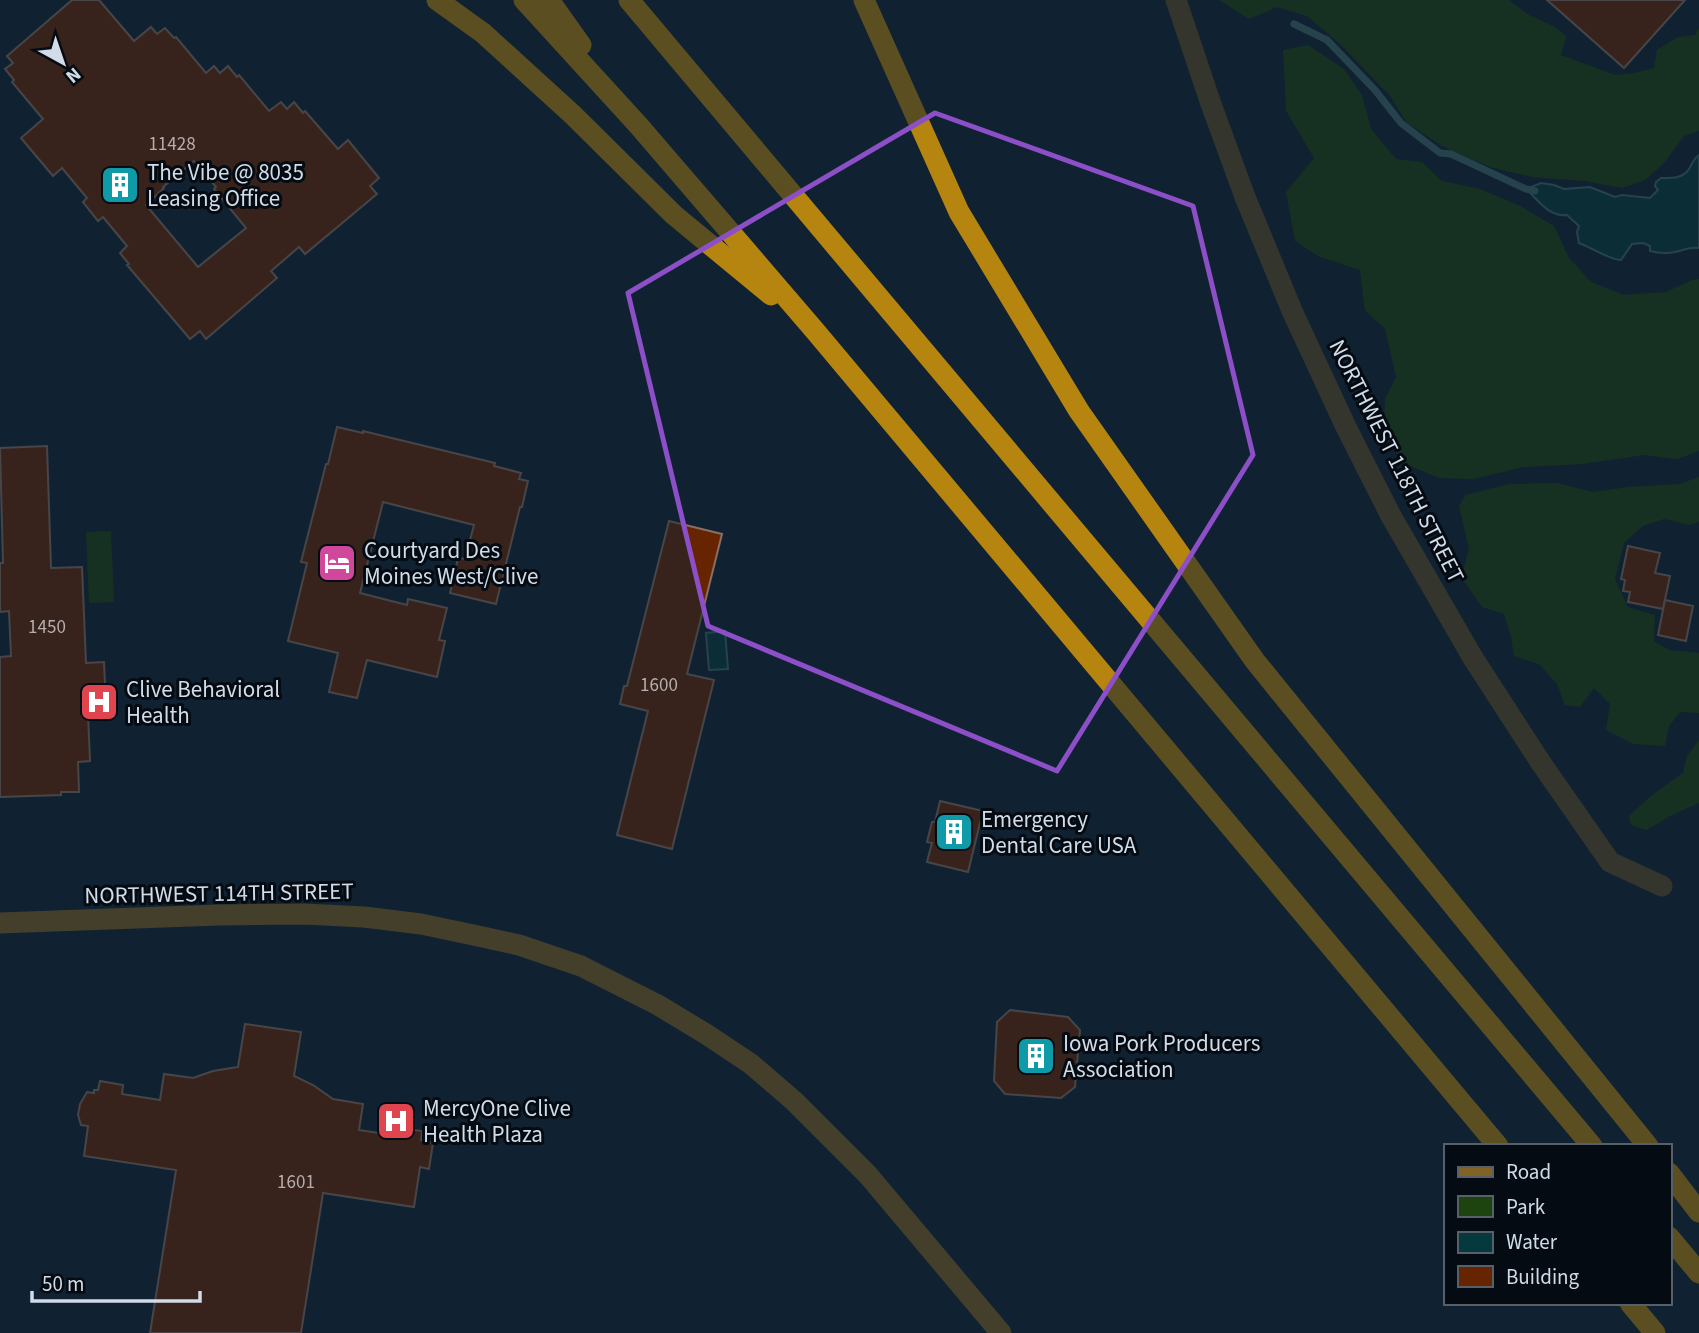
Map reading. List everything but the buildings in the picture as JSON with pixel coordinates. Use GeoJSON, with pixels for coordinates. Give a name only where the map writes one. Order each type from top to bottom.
{"type":"FeatureCollection","features":[{"type":"Feature","properties":{"kind":"highway"},"geometry":{"type":"LineString","coordinates":[[437,0],[483,33],[573,115],[674,215],[816,332]]}},
{"type":"Feature","properties":{"kind":"highway"},"geometry":{"type":"LineString","coordinates":[[524,0],[639,126],[816,332],[1496,1144]]}},
{"type":"Feature","properties":{"kind":"highway"},"geometry":{"type":"LineString","coordinates":[[549,0],[639,126]]}},
{"type":"Feature","properties":{"kind":"highway"},"geometry":{"type":"LineString","coordinates":[[629,0],[1590,1144]]}},
{"type":"Feature","properties":{"kind":"highway"},"geometry":{"type":"LineString","coordinates":[[864,0],[959,212],[1079,411],[1255,661],[1646,1144]]}},
{"type":"Feature","properties":{"kind":"highway"},"geometry":{"type":"LineString","coordinates":[[1671,1176],[1699,1212]]}},
{"type":"Feature","properties":{"kind":"highway"},"geometry":{"type":"LineString","coordinates":[[1671,1239],[1699,1273]]}},
{"type":"Feature","properties":{"kind":"highway"},"geometry":{"type":"LineString","coordinates":[[1632,1305],[1655,1333]]}},
{"type":"Feature","properties":{"kind":"street","name":"NORTHWEST 118TH STREET"},"geometry":{"type":"LineString","coordinates":[[1176,0],[1245,197],[1293,313],[1346,428],[1391,516],[1473,658],[1610,862],[1662,886]]}},
{"type":"Feature","properties":{"kind":"street","name":"NORTHWEST 114TH STREET"},"geometry":{"type":"LineString","coordinates":[[0,923],[304,914],[364,917],[421,924],[519,945],[581,966],[658,1005],[706,1034],[751,1064],[794,1101],[868,1175],[1001,1333]]}},
{"type":"Feature","properties":{"kind":"highlighted area"},"geometry":{"type":"Polygon","coordinates":[[[935,113],[1193,206],[1253,455],[1057,771],[708,626],[628,293],[935,113]]]}},
{"type":"Feature","properties":{"kind":"green space"},"geometry":{"type":"Polygon","coordinates":[[[1219,0],[1509,0],[1566,36],[1561,55],[1615,75],[1654,68],[1657,50],[1678,37],[1695,35],[1699,28],[1699,131],[1684,136],[1664,163],[1645,180],[1622,188],[1585,181],[1532,177],[1490,167],[1442,146],[1407,123],[1390,96],[1341,45],[1307,16],[1277,7],[1249,19],[1219,0]]]}},
{"type":"Feature","properties":{"kind":"green space"},"geometry":{"type":"Polygon","coordinates":[[[1308,45],[1344,69],[1362,95],[1371,129],[1396,159],[1422,162],[1442,181],[1480,189],[1520,206],[1554,226],[1569,258],[1591,282],[1624,295],[1666,292],[1699,279],[1699,451],[1677,459],[1644,455],[1582,464],[1523,467],[1474,479],[1439,478],[1403,463],[1384,435],[1385,399],[1396,377],[1385,329],[1365,310],[1360,270],[1318,256],[1295,241],[1286,192],[1314,158],[1286,111],[1283,50],[1308,45]]]}},
{"type":"Feature","properties":{"kind":"green space"},"geometry":{"type":"Polygon","coordinates":[[[1699,477],[1699,522],[1689,525],[1664,519],[1643,526],[1624,543],[1615,579],[1628,607],[1655,615],[1654,641],[1669,650],[1699,653],[1699,713],[1680,712],[1669,726],[1665,746],[1634,744],[1606,730],[1610,704],[1594,688],[1580,707],[1565,705],[1557,684],[1539,664],[1514,656],[1504,614],[1482,607],[1461,577],[1469,549],[1459,506],[1466,495],[1509,484],[1557,483],[1593,492],[1680,484],[1699,477]]]}},
{"type":"Feature","properties":{"kind":"green space"},"geometry":{"type":"Polygon","coordinates":[[[111,531],[114,602],[89,603],[86,532],[111,531]]]}},
{"type":"Feature","properties":{"kind":"green space"},"geometry":{"type":"Polygon","coordinates":[[[1699,740],[1699,803],[1646,830],[1631,825],[1629,816],[1683,773],[1687,756],[1699,740]]]}},
{"type":"Feature","properties":{"kind":"water"},"geometry":{"type":"Polygon","coordinates":[[[1699,155],[1699,248],[1662,253],[1650,251],[1650,246],[1643,243],[1632,244],[1621,260],[1611,258],[1579,243],[1579,226],[1567,215],[1550,211],[1526,189],[1541,183],[1564,189],[1590,187],[1615,197],[1622,195],[1650,198],[1658,190],[1656,182],[1661,178],[1683,175],[1699,155]]]}},
{"type":"Feature","properties":{"kind":"water"},"geometry":{"type":"Polygon","coordinates":[[[725,631],[728,669],[709,670],[706,633],[725,631]]]}},
{"type":"Feature","properties":{"kind":"waterway"},"geometry":{"type":"LineString","coordinates":[[1294,24],[1327,40],[1375,90],[1401,123],[1440,153],[1451,154],[1535,191]]}},
{"type":"Feature","properties":{"kind":"place","name":"The Vibe @ 8035 Leasing Office"},"geometry":{"type":"Point","coordinates":[120,185]}},
{"type":"Feature","properties":{"kind":"place","name":"Courtyard Des Moines West/Clive"},"geometry":{"type":"Point","coordinates":[337,563]}},
{"type":"Feature","properties":{"kind":"place","name":"Clive Behavioral Health"},"geometry":{"type":"Point","coordinates":[99,702]}},
{"type":"Feature","properties":{"kind":"place","name":"Emergency Dental Care USA"},"geometry":{"type":"Point","coordinates":[954,832]}},
{"type":"Feature","properties":{"kind":"place","name":"Iowa Pork Producers Association"},"geometry":{"type":"Point","coordinates":[1036,1056]}},
{"type":"Feature","properties":{"kind":"place","name":"MercyOne Clive Health Plaza"},"geometry":{"type":"Point","coordinates":[396,1121]}}]}
